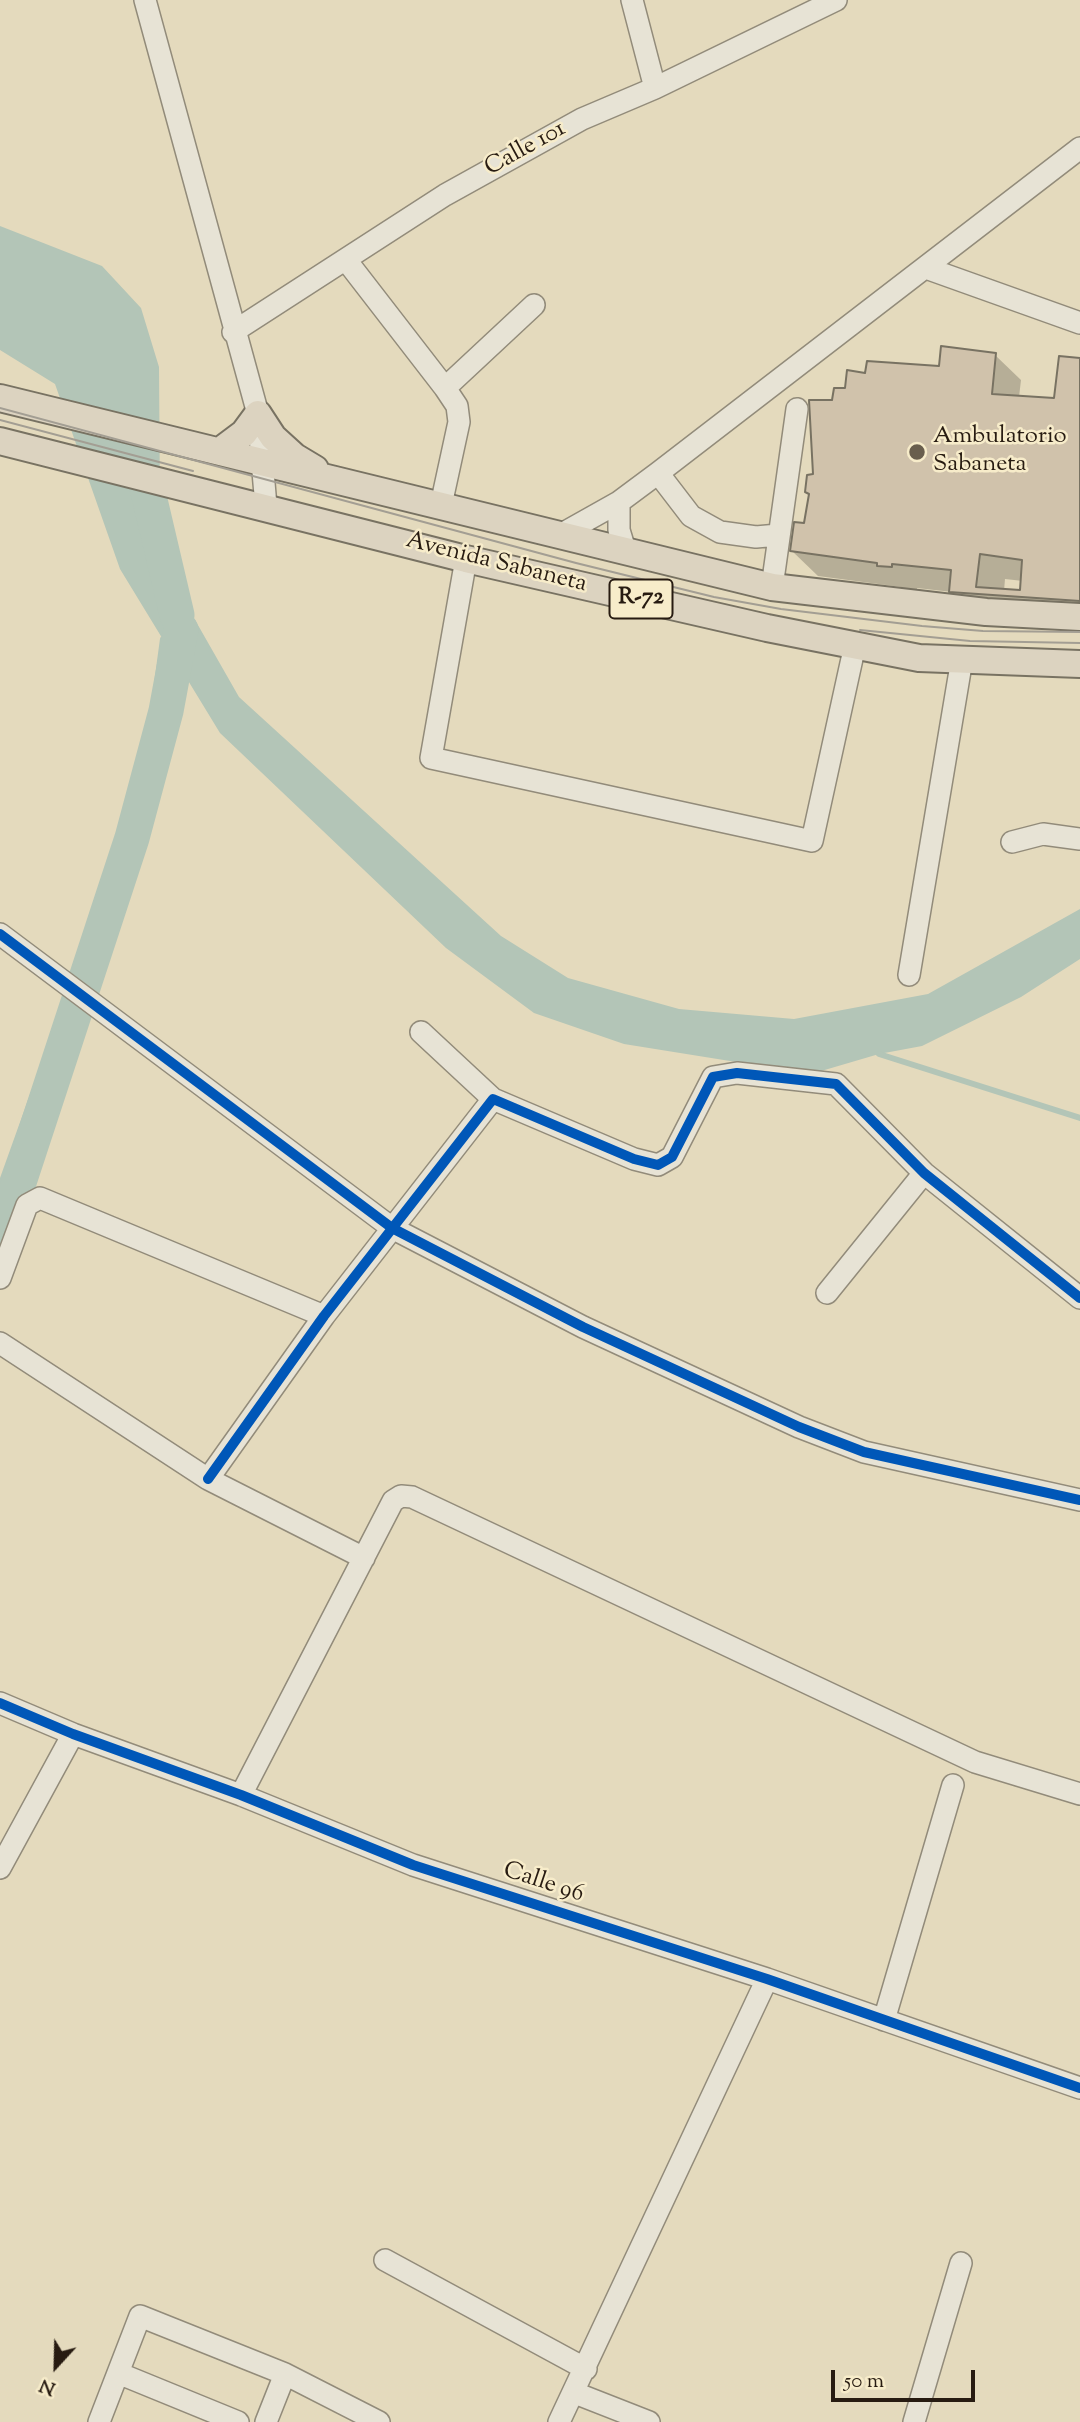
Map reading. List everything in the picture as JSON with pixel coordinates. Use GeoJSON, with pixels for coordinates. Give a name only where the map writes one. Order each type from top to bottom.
{"type":"FeatureCollection","features":[{"type":"Feature","properties":{"kind":"main road","name":"Avenida Sabaneta"},"geometry":{"type":"LineString","coordinates":[[0,398],[772,587],[986,611],[1080,617]]}},
{"type":"Feature","properties":{"kind":"main road"},"geometry":{"type":"LineString","coordinates":[[217,450],[244,433],[258,414],[273,437],[295,457],[331,480]]}},
{"type":"Feature","properties":{"kind":"main road","name":"Avenida Sabaneta"},"geometry":{"type":"LineString","coordinates":[[9,443],[209,495],[266,506],[466,559],[855,645],[919,658],[1080,664]]}},
{"type":"Feature","properties":{"kind":"street"},"geometry":{"type":"LineString","coordinates":[[145,0],[233,332],[258,414],[266,506]]}},
{"type":"Feature","properties":{"kind":"street"},"geometry":{"type":"LineString","coordinates":[[632,0],[655,88]]}},
{"type":"Feature","properties":{"kind":"street","name":"Calle 101"},"geometry":{"type":"LineString","coordinates":[[233,332],[456,189],[582,119],[655,88],[836,0]]}},
{"type":"Feature","properties":{"kind":"street"},"geometry":{"type":"LineString","coordinates":[[562,534],[619,502],[658,473],[1080,148]]}},
{"type":"Feature","properties":{"kind":"street"},"geometry":{"type":"LineString","coordinates":[[346,260],[457,406],[459,422],[441,505]]}},
{"type":"Feature","properties":{"kind":"street"},"geometry":{"type":"LineString","coordinates":[[926,268],[1080,323]]}},
{"type":"Feature","properties":{"kind":"street"},"geometry":{"type":"LineString","coordinates":[[445,388],[534,305]]}},
{"type":"Feature","properties":{"kind":"street"},"geometry":{"type":"LineString","coordinates":[[772,587],[797,409]]}},
{"type":"Feature","properties":{"kind":"street"},"geometry":{"type":"LineString","coordinates":[[658,473],[691,516],[720,532],[778,535]]}},
{"type":"Feature","properties":{"kind":"street"},"geometry":{"type":"LineString","coordinates":[[619,502],[619,530],[625,550]]}},
{"type":"Feature","properties":{"kind":"street"},"geometry":{"type":"LineString","coordinates":[[466,559],[431,758],[812,841],[855,645]]}},
{"type":"Feature","properties":{"kind":"street"},"geometry":{"type":"LineString","coordinates":[[909,975],[962,659]]}},
{"type":"Feature","properties":{"kind":"street"},"geometry":{"type":"LineString","coordinates":[[1012,842],[1043,834],[1080,839]]}},
{"type":"Feature","properties":{"kind":"street"},"geometry":{"type":"LineString","coordinates":[[0,934],[392,1228],[583,1327],[799,1427],[864,1452],[1080,1500]]}},
{"type":"Feature","properties":{"kind":"street"},"geometry":{"type":"LineString","coordinates":[[421,1032],[493,1099],[634,1158],[658,1165],[673,1157],[713,1077],[737,1073],[836,1084],[924,1173],[1080,1298]]}},
{"type":"Feature","properties":{"kind":"street"},"geometry":{"type":"LineString","coordinates":[[208,1479],[324,1316],[493,1099]]}},
{"type":"Feature","properties":{"kind":"street"},"geometry":{"type":"LineString","coordinates":[[827,1293],[924,1173]]}},
{"type":"Feature","properties":{"kind":"street"},"geometry":{"type":"LineString","coordinates":[[0,1278],[27,1205],[40,1198],[324,1316]]}},
{"type":"Feature","properties":{"kind":"street"},"geometry":{"type":"LineString","coordinates":[[0,1343],[208,1479],[364,1558]]}},
{"type":"Feature","properties":{"kind":"street"},"geometry":{"type":"LineString","coordinates":[[241,1795],[393,1501],[401,1496],[412,1497],[975,1762],[1080,1794]]}},
{"type":"Feature","properties":{"kind":"street","name":"Calle 96"},"geometry":{"type":"LineString","coordinates":[[0,1703],[73,1734],[241,1795],[413,1865],[767,1979],[1080,2088]]}},
{"type":"Feature","properties":{"kind":"street"},"geometry":{"type":"LineString","coordinates":[[0,1868],[73,1734]]}},
{"type":"Feature","properties":{"kind":"street"},"geometry":{"type":"LineString","coordinates":[[884,2020],[953,1785]]}},
{"type":"Feature","properties":{"kind":"street"},"geometry":{"type":"LineString","coordinates":[[559,2422],[575,2393],[767,1979]]}},
{"type":"Feature","properties":{"kind":"street"},"geometry":{"type":"LineString","coordinates":[[385,2260],[586,2369]]}},
{"type":"Feature","properties":{"kind":"street"},"geometry":{"type":"LineString","coordinates":[[914,2422],[961,2263]]}},
{"type":"Feature","properties":{"kind":"street"},"geometry":{"type":"LineString","coordinates":[[99,2422],[141,2316],[285,2374],[379,2422]]}},
{"type":"Feature","properties":{"kind":"street"},"geometry":{"type":"LineString","coordinates":[[118,2373],[238,2422]]}},
{"type":"Feature","properties":{"kind":"street"},"geometry":{"type":"LineString","coordinates":[[266,2422],[285,2374]]}},
{"type":"Feature","properties":{"kind":"street"},"geometry":{"type":"LineString","coordinates":[[575,2393],[649,2422]]}},
{"type":"Feature","properties":{"kind":"shaded area"},"geometry":{"type":"Polygon","coordinates":[[[0,226],[102,266],[141,308],[159,367],[160,506],[154,548],[239,697],[501,936],[568,978],[679,1009],[794,1019],[928,994],[1080,909],[1080,959],[1021,997],[922,1046],[879,1054],[811,1074],[624,1044],[534,1013],[446,948],[220,733],[120,569],[55,384],[0,350],[0,226]]]}},
{"type":"Feature","properties":{"kind":"building","name":"Ambulatorio Sabaneta"},"geometry":{"type":"Polygon","coordinates":[[[941,346],[996,353],[992,394],[1054,398],[1059,356],[1080,358],[1080,601],[949,592],[951,570],[892,564],[892,567],[877,566],[877,563],[790,551],[794,522],[804,523],[809,494],[805,492],[807,475],[813,474],[809,400],[832,400],[834,388],[845,388],[847,370],[865,373],[867,361],[939,366],[941,346]],[[980,554],[976,587],[1020,590],[1022,560],[980,554]]]}},
{"type":"Feature","properties":{"kind":"waterway"},"geometry":{"type":"LineString","coordinates":[[146,483],[177,615]]}},
{"type":"Feature","properties":{"kind":"waterway"},"geometry":{"type":"LineString","coordinates":[[0,1240],[132,838],[166,711],[181,630]]}},
{"type":"Feature","properties":{"kind":"waterway"},"geometry":{"type":"LineString","coordinates":[[0,1187],[72,986],[148,750],[163,639]]}},
{"type":"Feature","properties":{"kind":"waterway"},"geometry":{"type":"LineString","coordinates":[[879,1054],[1080,1118]]}},
{"type":"Feature","properties":{"kind":"tram line"},"geometry":{"type":"LineString","coordinates":[[0,408],[576,563],[714,597],[781,609],[922,626],[983,631],[1080,632]]}},
{"type":"Feature","properties":{"kind":"tram line"},"geometry":{"type":"LineString","coordinates":[[0,420],[193,471]]}},
{"type":"Feature","properties":{"kind":"tram line"},"geometry":{"type":"LineString","coordinates":[[860,630],[970,641],[1080,643]]}},
{"type":"Feature","properties":{"kind":"cycle path"},"geometry":{"type":"LineString","coordinates":[[0,934],[392,1228],[583,1327],[799,1427],[864,1452],[1080,1500]]}},
{"type":"Feature","properties":{"kind":"cycle path"},"geometry":{"type":"LineString","coordinates":[[208,1479],[324,1316],[493,1099],[634,1159],[658,1165],[672,1157],[713,1077],[737,1073],[836,1084],[924,1173],[1080,1298]]}},
{"type":"Feature","properties":{"kind":"cycle path"},"geometry":{"type":"LineString","coordinates":[[0,1703],[73,1734],[241,1795],[413,1865],[767,1979],[1080,2088]]}},
{"type":"Feature","properties":{"kind":"place","name":"Ambulatorio Sabaneta"},"geometry":{"type":"Point","coordinates":[917,452]}}]}
